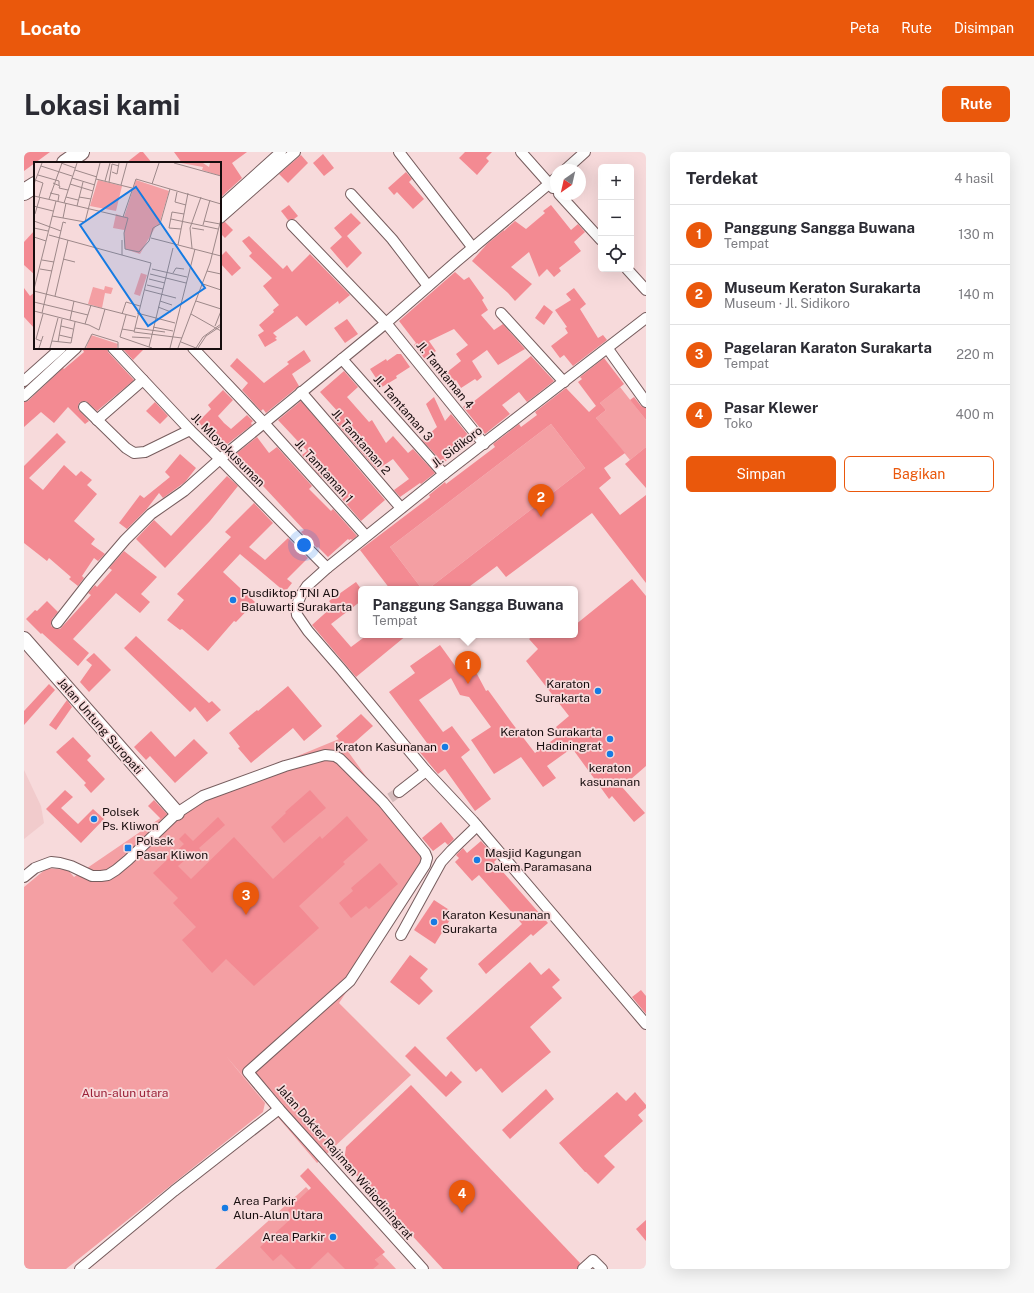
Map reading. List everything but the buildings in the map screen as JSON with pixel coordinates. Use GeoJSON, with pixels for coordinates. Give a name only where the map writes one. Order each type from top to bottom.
{"type":"FeatureCollection","features":[{"type":"Feature","properties":{"kind":"main road"},"geometry":{"type":"LineString","coordinates":[[66,162],[81,152]]}},
{"type":"Feature","properties":{"kind":"main road"},"geometry":{"type":"LineString","coordinates":[[24,192],[34,185]]}},
{"type":"Feature","properties":{"kind":"street"},"geometry":{"type":"LineString","coordinates":[[221,206],[281,152]]}},
{"type":"Feature","properties":{"kind":"street"},"geometry":{"type":"LineString","coordinates":[[221,217],[295,152]]}},
{"type":"Feature","properties":{"kind":"street"},"geometry":{"type":"LineString","coordinates":[[399,152],[473,248]]}},
{"type":"Feature","properties":{"kind":"street"},"geometry":{"type":"LineString","coordinates":[[521,152],[550,180]]}},
{"type":"Feature","properties":{"kind":"street"},"geometry":{"type":"LineString","coordinates":[[572,164],[585,152]]}},
{"type":"Feature","properties":{"kind":"street"},"geometry":{"type":"LineString","coordinates":[[57,623],[89,582],[125,540],[151,514],[184,490],[386,323],[473,248],[550,187]]}},
{"type":"Feature","properties":{"kind":"street"},"geometry":{"type":"LineString","coordinates":[[351,194],[392,239],[428,286]]}},
{"type":"Feature","properties":{"kind":"street"},"geometry":{"type":"LineString","coordinates":[[564,200],[598,237]]}},
{"type":"Feature","properties":{"kind":"street","name":"Jl. Tamtaman 4"},"geometry":{"type":"LineString","coordinates":[[292,225],[386,323],[484,444]]}},
{"type":"Feature","properties":{"kind":"street"},"geometry":{"type":"LineString","coordinates":[[630,272],[646,290]]}},
{"type":"Feature","properties":{"kind":"street"},"geometry":{"type":"LineString","coordinates":[[502,313],[564,382]]}},
{"type":"Feature","properties":{"kind":"street","name":"Jl. Sidikoro"},"geometry":{"type":"LineString","coordinates":[[426,771],[308,631],[297,615],[296,607],[301,595],[307,586],[366,536],[646,318]]}},
{"type":"Feature","properties":{"kind":"street"},"geometry":{"type":"LineString","coordinates":[[608,348],[646,402]]}},
{"type":"Feature","properties":{"kind":"street"},"geometry":{"type":"LineString","coordinates":[[24,381],[60,349]]}},
{"type":"Feature","properties":{"kind":"street"},"geometry":{"type":"LineString","coordinates":[[24,396],[75,349]]}},
{"type":"Feature","properties":{"kind":"street","name":"Jl. Mloyokusuman"},"geometry":{"type":"LineString","coordinates":[[114,349],[190,430],[327,568]]}},
{"type":"Feature","properties":{"kind":"street","name":"Jl. Tamtaman 1"},"geometry":{"type":"LineString","coordinates":[[194,349],[264,423],[366,536]]}},
{"type":"Feature","properties":{"kind":"street","name":"Jl. Tamtaman 3"},"geometry":{"type":"LineString","coordinates":[[342,359],[444,474]]}},
{"type":"Feature","properties":{"kind":"street"},"geometry":{"type":"LineString","coordinates":[[97,420],[143,380]]}},
{"type":"Feature","properties":{"kind":"street","name":"Jl. Tamtaman 2"},"geometry":{"type":"LineString","coordinates":[[301,392],[401,508]]}},
{"type":"Feature","properties":{"kind":"street"},"geometry":{"type":"LineString","coordinates":[[84,408],[126,448],[137,454],[145,452],[190,430]]}},
{"type":"Feature","properties":{"kind":"street","name":"Jalan Untung Suropati"},"geometry":{"type":"LineString","coordinates":[[24,639],[177,813]]}},
{"type":"Feature","properties":{"kind":"street"},"geometry":{"type":"LineString","coordinates":[[24,877],[35,868],[51,862],[71,866],[92,876],[108,875],[128,860],[177,813],[203,796],[285,766],[324,755],[335,756],[340,759],[391,797],[426,771],[477,826],[646,1024]]}},
{"type":"Feature","properties":{"kind":"street","name":"Jalan Dokter Rajiman Widiodiningrat"},"geometry":{"type":"LineString","coordinates":[[391,797],[425,853],[427,858],[425,865],[350,981],[248,1072],[279,1109],[423,1269]]}},
{"type":"Feature","properties":{"kind":"street"},"geometry":{"type":"LineString","coordinates":[[401,936],[441,862],[477,826]]}},
{"type":"Feature","properties":{"kind":"street"},"geometry":{"type":"LineString","coordinates":[[80,1269],[174,1191],[279,1109]]}},
{"type":"Feature","properties":{"kind":"street"},"geometry":{"type":"LineString","coordinates":[[583,1269],[593,1260],[602,1269]]}},
{"type":"Feature","properties":{"kind":"shaded area"},"geometry":{"type":"Polygon","coordinates":[[[24,770],[41,806],[44,823],[24,839],[24,770]]]}},
{"type":"Feature","properties":{"kind":"green space"},"geometry":{"type":"Polygon","coordinates":[[[620,387],[646,420],[646,447],[630,460],[596,418],[606,410],[600,403],[620,387]]]}},
{"type":"Feature","properties":{"kind":"green space"},"geometry":{"type":"Polygon","coordinates":[[[551,424],[585,468],[432,586],[420,586],[390,547],[551,424]]]}},
{"type":"Feature","properties":{"kind":"green space","name":"Alun-alun utara"},"geometry":{"type":"Polygon","coordinates":[[[339,739],[427,861],[404,905],[339,1003],[411,1075],[317,1163],[226,1056],[265,1103],[263,1112],[66,1269],[24,1269],[24,887],[47,868],[68,870],[74,877],[181,804],[339,739]]]}},
{"type":"Feature","properties":{"kind":"green space"},"geometry":{"type":"Polygon","coordinates":[[[306,1187],[375,1260],[382,1254],[396,1269],[215,1269],[306,1187]]]}},
{"type":"Feature","properties":{"kind":"tunnel"},"geometry":{"type":"LineString","coordinates":[[390,798],[399,792]]}},
{"type":"Feature","properties":{"kind":"place","name":"Museum Keraton Surakarta"},"geometry":{"type":"Point","coordinates":[541,517]}},
{"type":"Feature","properties":{"kind":"place","name":"Pusdiktop TNI AD Baluwarti Surakarta"},"geometry":{"type":"Point","coordinates":[233,600]}},
{"type":"Feature","properties":{"kind":"place","name":"Panggung Sangga Buwana"},"geometry":{"type":"Point","coordinates":[468,684]}},
{"type":"Feature","properties":{"kind":"place","name":"Karaton Surakarta"},"geometry":{"type":"Point","coordinates":[598,691]}},
{"type":"Feature","properties":{"kind":"place","name":"Keraton Surakarta Hadiningrat"},"geometry":{"type":"Point","coordinates":[610,739]}},
{"type":"Feature","properties":{"kind":"place","name":"Kraton Kasunanan"},"geometry":{"type":"Point","coordinates":[445,747]}},
{"type":"Feature","properties":{"kind":"place","name":"keraton kasunanan"},"geometry":{"type":"Point","coordinates":[610,754]}},
{"type":"Feature","properties":{"kind":"place","name":"Polsek Ps. Kliwon"},"geometry":{"type":"Point","coordinates":[94,819]}},
{"type":"Feature","properties":{"kind":"place","name":"Polsek Pasar Kliwon"},"geometry":{"type":"Point","coordinates":[128,848]}},
{"type":"Feature","properties":{"kind":"place","name":"Masjid Kagungan Dalem Paramasana"},"geometry":{"type":"Point","coordinates":[477,860]}},
{"type":"Feature","properties":{"kind":"place","name":"Pagelaran Karaton Surakarta"},"geometry":{"type":"Point","coordinates":[246,915]}},
{"type":"Feature","properties":{"kind":"place","name":"Karaton Kesunanan Surakarta"},"geometry":{"type":"Point","coordinates":[434,922]}},
{"type":"Feature","properties":{"kind":"place","name":"Area Parkir Alun-Alun Utara"},"geometry":{"type":"Point","coordinates":[225,1208]}},
{"type":"Feature","properties":{"kind":"place","name":"Pasar Klewer"},"geometry":{"type":"Point","coordinates":[462,1213]}},
{"type":"Feature","properties":{"kind":"place","name":"Area Parkir"},"geometry":{"type":"Point","coordinates":[333,1237]}}]}
